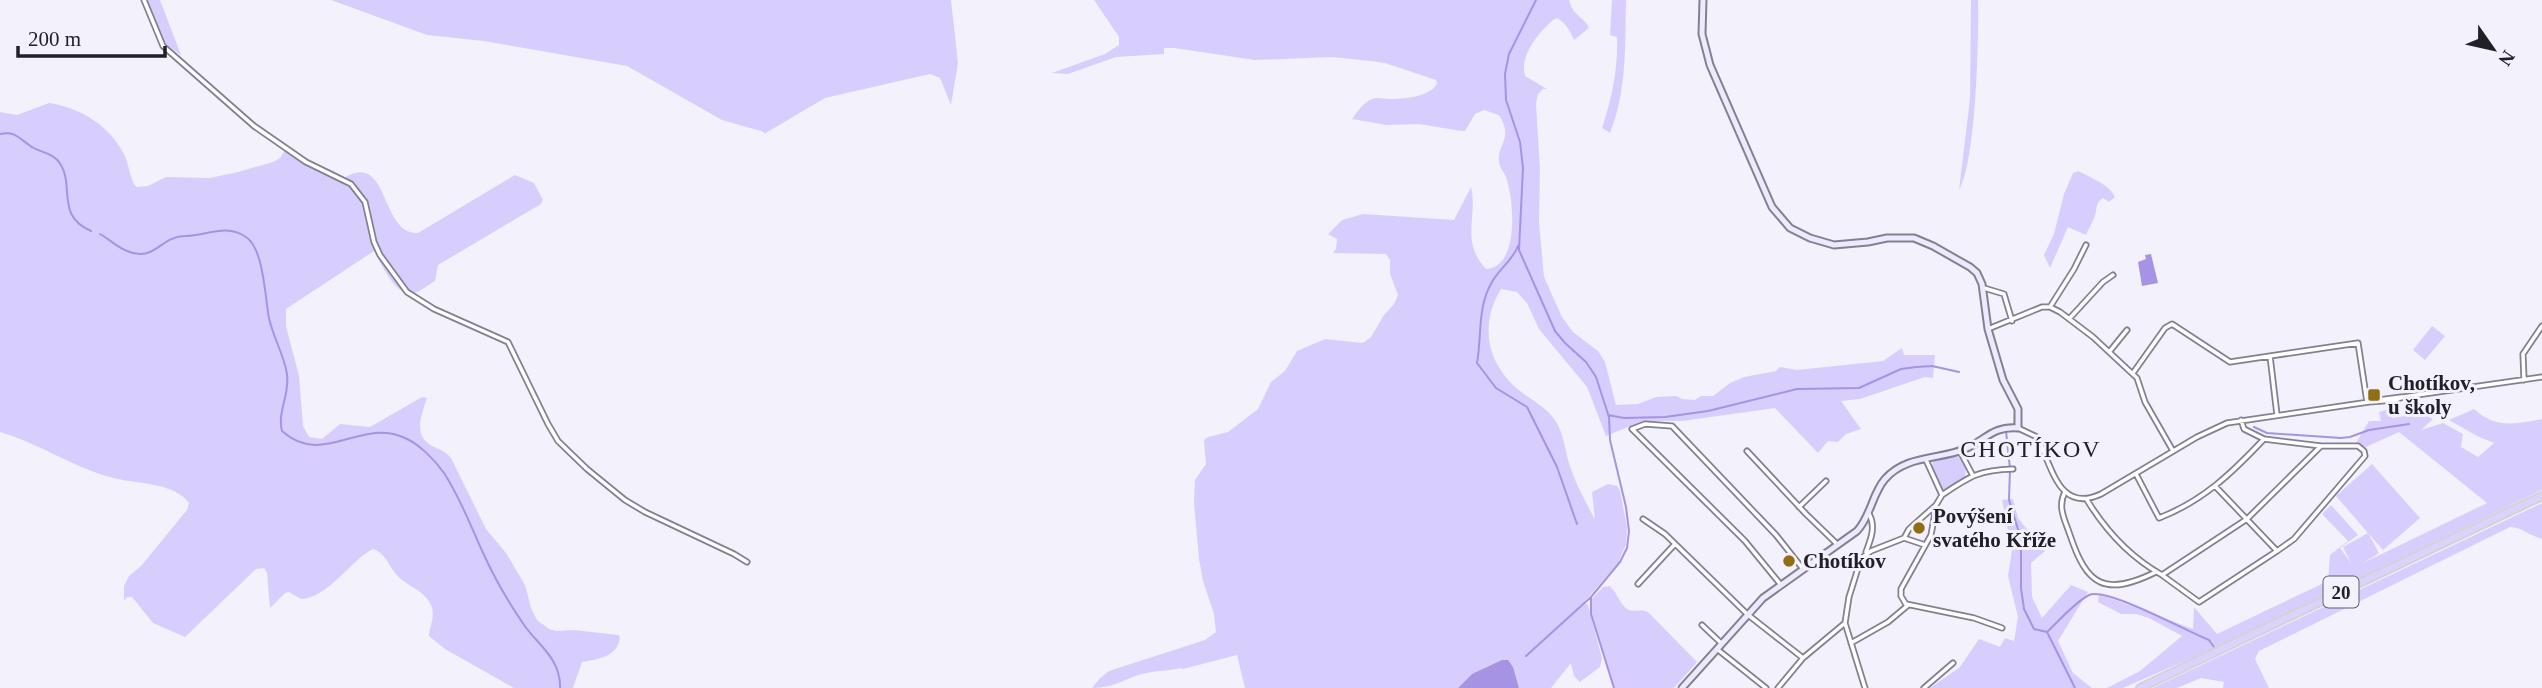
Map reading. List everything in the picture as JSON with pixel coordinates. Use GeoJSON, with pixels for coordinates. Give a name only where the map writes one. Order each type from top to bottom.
{"type":"FeatureCollection","features":[{"type":"Feature","properties":{"kind":"main road","name":"20"},"geometry":{"type":"LineString","coordinates":[[2140,688],[2542,496]]}},
{"type":"Feature","properties":{"kind":"street"},"geometry":{"type":"LineString","coordinates":[[144,0],[163,46],[254,126],[306,162],[351,184],[365,202],[374,242],[380,255],[407,292],[434,309],[508,342],[558,441],[587,470],[645,513],[747,562]]}},
{"type":"Feature","properties":{"kind":"street"},"geometry":{"type":"LineString","coordinates":[[1703,0],[1702,34],[1710,65],[1772,207],[1790,228],[1810,238],[1834,245],[1906,237],[1922,241],[1970,267],[1981,279],[1988,330],[2003,380],[2018,409],[2018,428]]}},
{"type":"Feature","properties":{"kind":"street"},"geometry":{"type":"LineString","coordinates":[[2050,307],[2086,245]]}},
{"type":"Feature","properties":{"kind":"street"},"geometry":{"type":"LineString","coordinates":[[2069,319],[2103,282],[2113,275]]}},
{"type":"Feature","properties":{"kind":"street"},"geometry":{"type":"LineString","coordinates":[[1983,288],[2004,294],[2011,321]]}},
{"type":"Feature","properties":{"kind":"street"},"geometry":{"type":"LineString","coordinates":[[1988,330],[2042,307],[2050,307],[2069,319],[2110,351],[2139,380],[2145,401],[2173,451]]}},
{"type":"Feature","properties":{"kind":"street"},"geometry":{"type":"LineString","coordinates":[[2133,373],[2170,324],[2230,362],[2358,344],[2368,402]]}},
{"type":"Feature","properties":{"kind":"street"},"geometry":{"type":"LineString","coordinates":[[2525,380],[2523,354],[2542,326]]}},
{"type":"Feature","properties":{"kind":"street"},"geometry":{"type":"LineString","coordinates":[[2110,351],[2127,330]]}},
{"type":"Feature","properties":{"kind":"street"},"geometry":{"type":"LineString","coordinates":[[2270,356],[2277,415]]}},
{"type":"Feature","properties":{"kind":"street"},"geometry":{"type":"LineString","coordinates":[[1682,688],[1747,614],[1781,585],[1857,531],[1869,514],[1880,486],[1888,476],[1911,462],[1972,446],[1988,433],[2010,427],[2037,436],[2057,482],[2065,492],[2077,499],[2087,500],[2215,427],[2241,420],[2368,402],[2377,398],[2403,397],[2542,377]]}},
{"type":"Feature","properties":{"kind":"street"},"geometry":{"type":"LineString","coordinates":[[2087,500],[2105,527],[2123,546],[2199,602],[2294,539],[2365,456],[2358,446],[2321,446],[2264,439],[2244,429],[2241,420]]}},
{"type":"Feature","properties":{"kind":"street"},"geometry":{"type":"LineString","coordinates":[[1781,585],[1745,541],[1632,429],[1645,424],[1672,426],[1776,535],[1803,569]]}},
{"type":"Feature","properties":{"kind":"street"},"geometry":{"type":"LineString","coordinates":[[2136,474],[2159,518],[2194,502],[2215,486],[2264,439]]}},
{"type":"Feature","properties":{"kind":"street"},"geometry":{"type":"LineString","coordinates":[[2162,575],[2246,519],[2321,446]]}},
{"type":"Feature","properties":{"kind":"street"},"geometry":{"type":"LineString","coordinates":[[1747,451],[1838,545]]}},
{"type":"Feature","properties":{"kind":"street"},"geometry":{"type":"LineString","coordinates":[[1960,451],[1972,475]]}},
{"type":"Feature","properties":{"kind":"street"},"geometry":{"type":"LineString","coordinates":[[1925,458],[1942,495]]}},
{"type":"Feature","properties":{"kind":"street"},"geometry":{"type":"LineString","coordinates":[[1866,554],[1904,538],[1909,529],[1936,505],[1942,495],[1972,475],[2010,469]]}},
{"type":"Feature","properties":{"kind":"street"},"geometry":{"type":"LineString","coordinates":[[1799,507],[1826,481]]}},
{"type":"Feature","properties":{"kind":"street"},"geometry":{"type":"LineString","coordinates":[[2215,486],[2277,551]]}},
{"type":"Feature","properties":{"kind":"street"},"geometry":{"type":"LineString","coordinates":[[2065,492],[2061,508],[2077,556],[2091,578],[2112,585],[2156,572]]}},
{"type":"Feature","properties":{"kind":"street"},"geometry":{"type":"LineString","coordinates":[[1936,505],[1934,527],[1901,589],[1901,596],[1906,604],[1974,618],[2002,628]]}},
{"type":"Feature","properties":{"kind":"street"},"geometry":{"type":"LineString","coordinates":[[1865,688],[1845,623],[1845,614],[1873,529],[1873,520],[1869,514]]}},
{"type":"Feature","properties":{"kind":"street"},"geometry":{"type":"LineString","coordinates":[[1643,519],[1675,544],[1747,614],[1803,658]]}},
{"type":"Feature","properties":{"kind":"street"},"geometry":{"type":"LineString","coordinates":[[1904,538],[1925,545]]}},
{"type":"Feature","properties":{"kind":"street"},"geometry":{"type":"LineString","coordinates":[[1638,584],[1675,544]]}},
{"type":"Feature","properties":{"kind":"street"},"geometry":{"type":"LineString","coordinates":[[1851,643],[1888,622],[1906,604]]}},
{"type":"Feature","properties":{"kind":"street"},"geometry":{"type":"LineString","coordinates":[[1778,688],[1803,658],[1845,623]]}},
{"type":"Feature","properties":{"kind":"street"},"geometry":{"type":"LineString","coordinates":[[1702,625],[1721,643]]}},
{"type":"Feature","properties":{"kind":"street"},"geometry":{"type":"LineString","coordinates":[[1717,649],[1766,688]]}},
{"type":"Feature","properties":{"kind":"street"},"geometry":{"type":"LineString","coordinates":[[1924,688],[1953,663]]}},
{"type":"Feature","properties":{"kind":"shaded area"},"geometry":{"type":"Polygon","coordinates":[[[145,0],[160,0],[181,55],[157,32],[145,0]]]}},
{"type":"Feature","properties":{"kind":"shaded area"},"geometry":{"type":"Polygon","coordinates":[[[331,0],[951,0],[958,63],[951,105],[940,78],[930,74],[825,98],[764,134],[722,120],[627,66],[484,41],[427,35],[331,0]]]}},
{"type":"Feature","properties":{"kind":"shaded area"},"geometry":{"type":"Polygon","coordinates":[[[1094,0],[1569,0],[1589,28],[1574,40],[1563,22],[1557,18],[1553,20],[1532,45],[1524,68],[1525,76],[1547,89],[1538,94],[1536,104],[1540,169],[1539,223],[1544,277],[1562,317],[1573,332],[1598,351],[1605,362],[1616,405],[1638,404],[1656,397],[1677,396],[1695,400],[1701,396],[1713,396],[1730,383],[1744,377],[1776,371],[1780,367],[1797,370],[1883,361],[1902,348],[1904,355],[1935,355],[1933,378],[1925,377],[1860,399],[1841,401],[1861,429],[1846,434],[1838,442],[1828,441],[1818,453],[1775,408],[1682,421],[1643,421],[1606,436],[1587,387],[1539,329],[1527,303],[1517,292],[1501,289],[1495,301],[1489,327],[1489,339],[1497,364],[1514,386],[1555,420],[1575,480],[1595,520],[1592,492],[1608,484],[1617,486],[1620,491],[1627,527],[1626,544],[1618,563],[1584,602],[1588,605],[1602,659],[1600,667],[1580,682],[1574,676],[1571,663],[1551,688],[1519,688],[1512,665],[1472,674],[1458,688],[1245,688],[1237,655],[1183,669],[1144,674],[1109,686],[1092,688],[1109,671],[1205,640],[1216,632],[1214,614],[1199,559],[1194,503],[1195,480],[1206,464],[1204,440],[1228,432],[1258,409],[1271,382],[1285,371],[1297,351],[1325,339],[1362,343],[1371,337],[1394,304],[1398,295],[1390,274],[1390,260],[1386,254],[1333,253],[1337,239],[1328,234],[1342,220],[1363,214],[1454,220],[1471,187],[1472,238],[1478,259],[1486,269],[1497,265],[1505,257],[1512,230],[1509,187],[1499,162],[1505,130],[1499,115],[1484,110],[1475,114],[1465,131],[1419,124],[1387,125],[1352,119],[1363,105],[1372,99],[1416,96],[1433,88],[1437,84],[1436,80],[1371,61],[1332,57],[1255,60],[1174,48],[1164,48],[1164,54],[1116,57],[1068,74],[1052,73],[1105,54],[1119,45],[1119,37],[1094,0]]]}},
{"type":"Feature","properties":{"kind":"shaded area"},"geometry":{"type":"Polygon","coordinates":[[[1612,0],[1626,0],[1620,101],[1610,133],[1602,128],[1616,60],[1617,37],[1610,35],[1612,0]]]}},
{"type":"Feature","properties":{"kind":"shaded area"},"geometry":{"type":"Polygon","coordinates":[[[1971,0],[1978,0],[1975,98],[1969,154],[1959,190],[1970,99],[1971,0]]]}},
{"type":"Feature","properties":{"kind":"shaded area"},"geometry":{"type":"Polygon","coordinates":[[[49,103],[73,109],[103,127],[119,145],[136,187],[148,186],[166,177],[210,178],[238,172],[273,162],[280,158],[285,150],[313,168],[341,180],[357,173],[368,174],[377,182],[396,221],[406,230],[418,233],[515,175],[534,183],[543,200],[541,204],[438,265],[435,281],[419,291],[410,294],[399,289],[374,251],[286,309],[286,326],[299,376],[303,426],[309,437],[322,439],[340,424],[370,427],[422,397],[427,398],[420,424],[422,436],[451,458],[486,529],[506,553],[525,585],[537,620],[556,631],[574,630],[618,635],[620,637],[615,649],[606,656],[582,662],[573,688],[514,688],[445,649],[429,636],[433,615],[426,597],[400,578],[383,556],[373,549],[321,592],[301,599],[289,592],[285,593],[270,608],[267,573],[264,568],[256,569],[185,637],[153,623],[132,597],[127,597],[124,601],[124,586],[129,576],[141,566],[187,510],[189,503],[168,488],[91,471],[31,443],[0,432],[0,112],[17,115],[49,103]]]}},
{"type":"Feature","properties":{"kind":"shaded area"},"geometry":{"type":"Polygon","coordinates":[[[2078,171],[2104,185],[2115,197],[2109,202],[2103,198],[2098,203],[2086,235],[2068,227],[2050,268],[2044,255],[2054,234],[2064,194],[2073,173],[2078,171]]]}},
{"type":"Feature","properties":{"kind":"shaded area"},"geometry":{"type":"Polygon","coordinates":[[[2151,254],[2158,283],[2142,286],[2138,262],[2146,259],[2145,255],[2151,254]]]}},
{"type":"Feature","properties":{"kind":"shaded area"},"geometry":{"type":"Polygon","coordinates":[[[2432,326],[2445,336],[2425,360],[2413,350],[2432,326]]]}},
{"type":"Feature","properties":{"kind":"shaded area"},"geometry":{"type":"Polygon","coordinates":[[[2398,406],[2392,418],[2422,413],[2433,419],[2421,430],[2443,423],[2463,434],[2461,447],[2478,457],[2494,443],[2449,420],[2474,409],[2498,422],[2515,423],[2542,419],[2542,490],[2233,640],[2123,688],[2107,688],[2140,671],[2182,636],[2149,618],[2136,614],[2121,614],[2098,602],[2099,594],[2193,629],[2194,607],[2217,634],[2328,581],[2330,555],[2348,541],[2322,514],[2331,505],[2358,535],[2340,548],[2351,563],[2343,547],[2368,533],[2379,553],[2363,563],[2487,503],[2399,432],[2366,447],[2356,443],[2369,421],[2381,421],[2379,412],[2398,406]]]}},
{"type":"Feature","properties":{"kind":"shaded area"},"geometry":{"type":"Polygon","coordinates":[[[1958,455],[1966,468],[1965,477],[1946,491],[1942,490],[1932,467],[1933,461],[1958,455]]]}},
{"type":"Feature","properties":{"kind":"shaded area"},"geometry":{"type":"Polygon","coordinates":[[[2372,464],[2420,518],[2383,550],[2336,496],[2372,464]]]}},
{"type":"Feature","properties":{"kind":"shaded area"},"geometry":{"type":"Polygon","coordinates":[[[2013,499],[2018,518],[2045,551],[2031,563],[2032,597],[2042,618],[2071,585],[2088,592],[2058,641],[2073,673],[2092,688],[1930,688],[1960,667],[1979,639],[2000,647],[2005,638],[2014,641],[2018,617],[2008,576],[2012,550],[2002,500],[2013,499]]]}},
{"type":"Feature","properties":{"kind":"shaded area"},"geometry":{"type":"Polygon","coordinates":[[[2542,503],[2542,539],[2510,527],[2259,651],[2255,659],[2269,688],[2223,688],[2224,682],[2201,678],[2177,688],[2153,688],[2542,503]]]}},
{"type":"Feature","properties":{"kind":"shaded area"},"geometry":{"type":"Polygon","coordinates":[[[1610,586],[1626,608],[1648,612],[1697,662],[1674,688],[1614,688],[1590,601],[1603,587],[1610,586]]]}},
{"type":"Feature","properties":{"kind":"shaded area"},"geometry":{"type":"Polygon","coordinates":[[[1502,660],[1508,660],[1513,667],[1519,688],[1458,688],[1472,674],[1502,660]]]}},
{"type":"Feature","properties":{"kind":"waterway"},"geometry":{"type":"LineString","coordinates":[[1526,656],[1591,597],[1620,562],[1627,548],[1629,531],[1610,440],[1609,417],[1596,377],[1586,362],[1555,331],[1519,250],[1523,168],[1520,142],[1506,100],[1505,74],[1509,54],[1536,0]]}},
{"type":"Feature","properties":{"kind":"waterway"},"geometry":{"type":"LineString","coordinates":[[0,134],[16,135],[33,148],[58,161],[65,174],[73,217],[91,231]]}},
{"type":"Feature","properties":{"kind":"waterway"},"geometry":{"type":"LineString","coordinates":[[100,234],[123,249],[137,254],[151,252],[176,237],[223,231],[246,237],[257,252],[269,318],[287,374],[281,417],[282,431],[297,441],[312,445],[373,433],[388,433],[405,438],[426,453],[450,483],[508,600],[553,661],[560,688]]}},
{"type":"Feature","properties":{"kind":"waterway"},"geometry":{"type":"LineString","coordinates":[[1518,246],[1487,292],[1482,311],[1477,363],[1496,388],[1527,407],[1557,467],[1577,524]]}},
{"type":"Feature","properties":{"kind":"waterway"},"geometry":{"type":"LineString","coordinates":[[1608,415],[1624,418],[1665,417],[1708,411],[1797,389],[1859,388],[1901,369],[1916,367],[1932,366],[1959,372]]}},
{"type":"Feature","properties":{"kind":"waterway"},"geometry":{"type":"LineString","coordinates":[[2254,427],[2267,433],[2341,438],[2369,430],[2409,424]]}},
{"type":"Feature","properties":{"kind":"waterway"},"geometry":{"type":"LineString","coordinates":[[2006,431],[2010,469],[2009,500],[2021,539],[2024,609],[2034,629],[2047,632],[2075,688]]}},
{"type":"Feature","properties":{"kind":"waterway"},"geometry":{"type":"LineString","coordinates":[[2048,631],[2083,598],[2098,594],[2129,604],[2209,640],[2216,650]]}},
{"type":"Feature","properties":{"kind":"waterway"},"geometry":{"type":"LineString","coordinates":[[1591,598],[1591,614],[1614,688]]}},
{"type":"Feature","properties":{"kind":"place","name":"Chotíkov, u školy"},"geometry":{"type":"Point","coordinates":[2374,395]}},
{"type":"Feature","properties":{"kind":"place","name":"Povýšení svatého Kříže"},"geometry":{"type":"Point","coordinates":[1919,528]}},
{"type":"Feature","properties":{"kind":"place","name":"Chotíkov"},"geometry":{"type":"Point","coordinates":[1789,561]}},
{"type":"Feature","properties":{"kind":"district","name":"CHOTÍKOV"},"geometry":{"type":"Point","coordinates":[2031,449]}}]}
